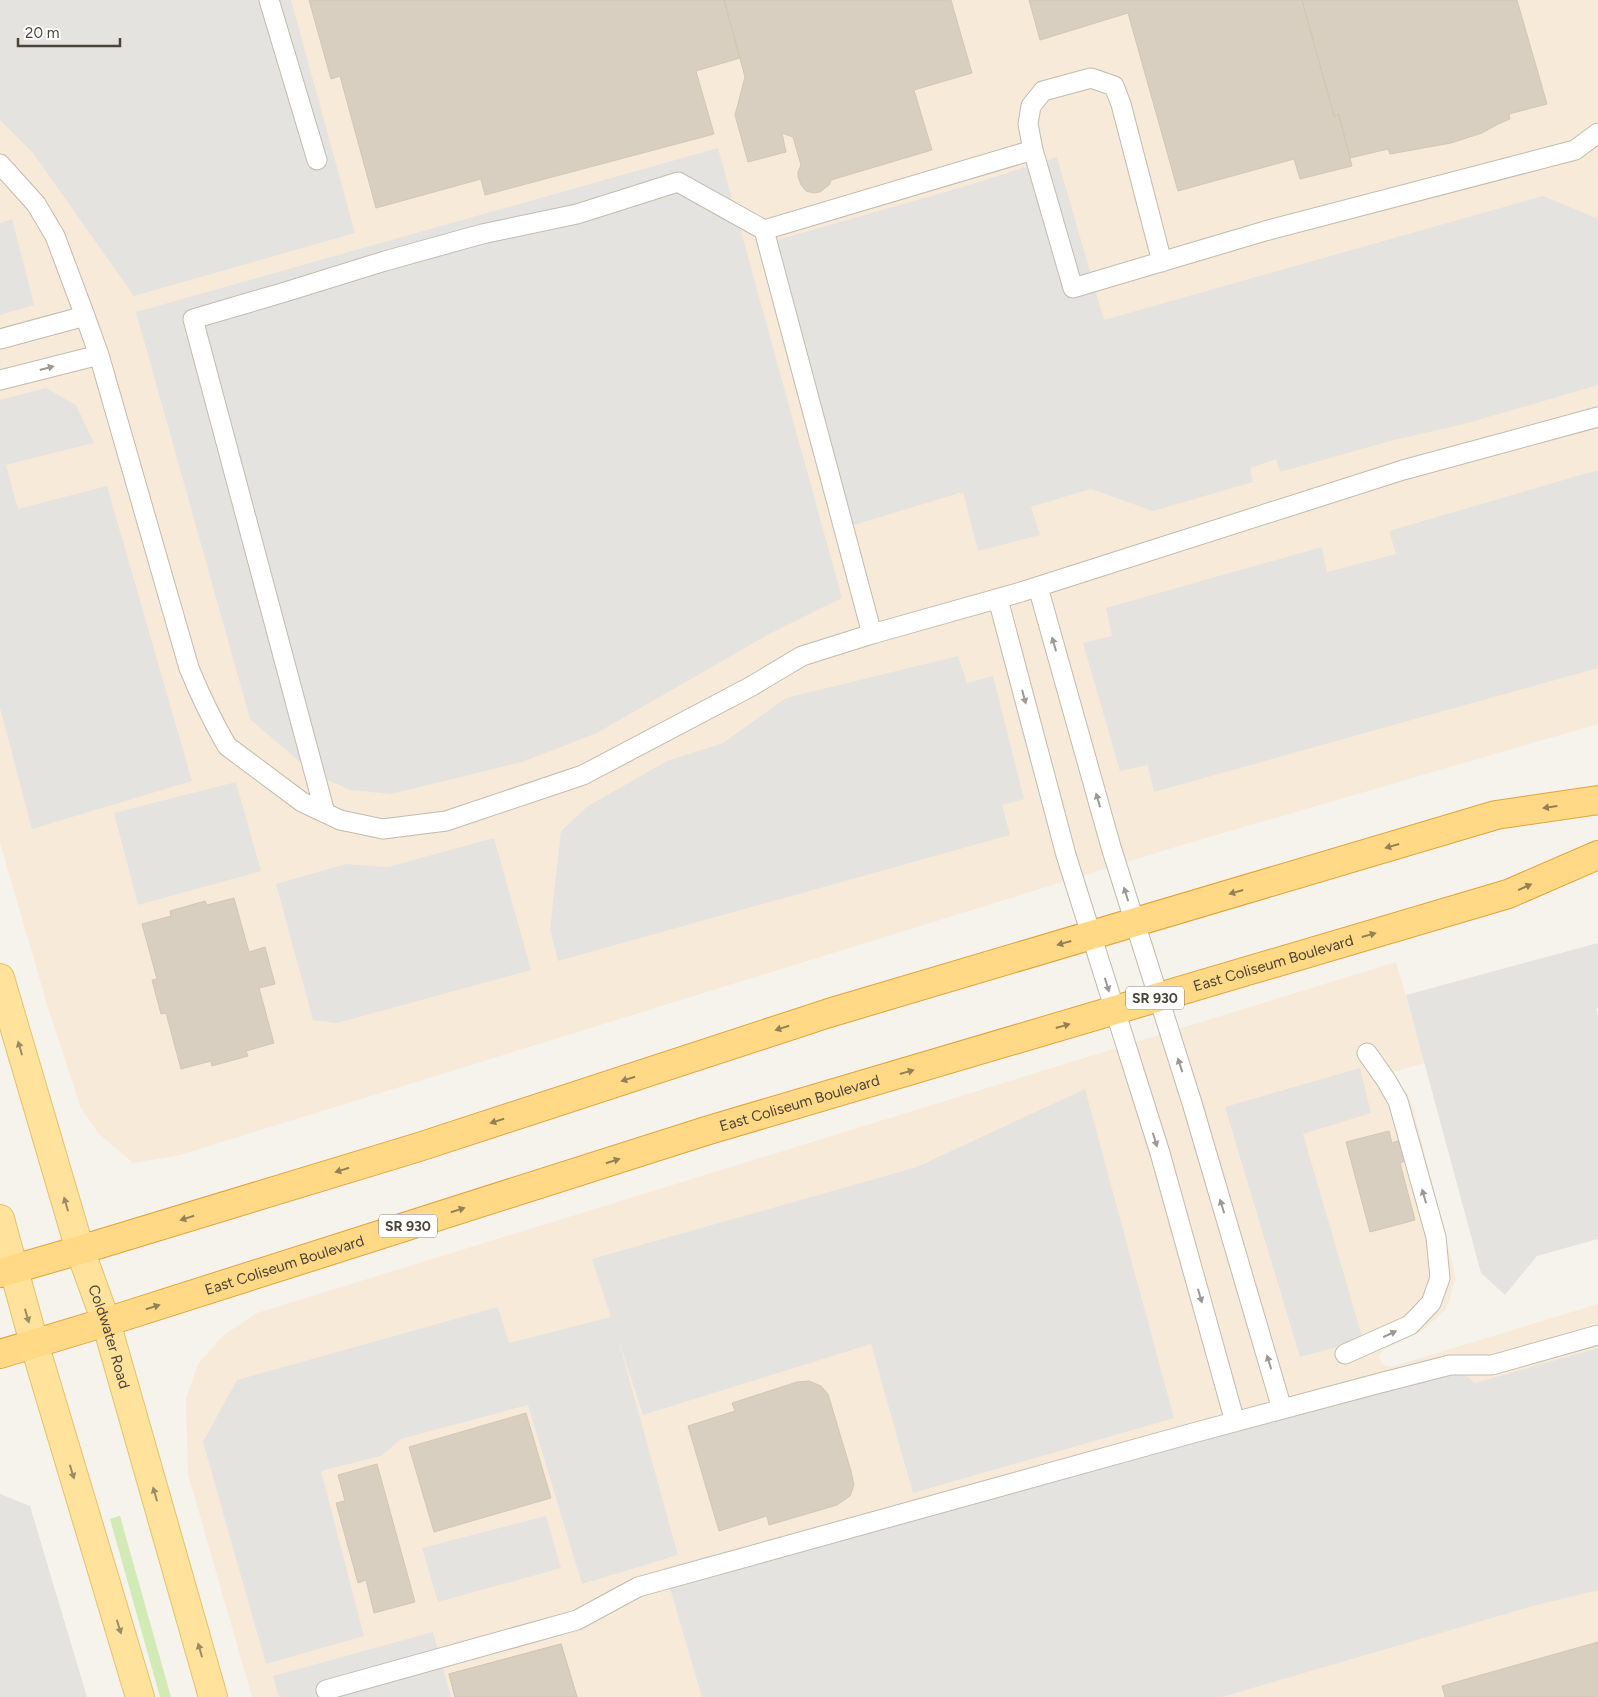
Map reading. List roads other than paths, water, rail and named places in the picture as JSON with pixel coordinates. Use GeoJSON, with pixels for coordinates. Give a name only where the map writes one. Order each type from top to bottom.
{"type":"FeatureCollection","features":[{"type":"Feature","properties":{"kind":"highway"},"geometry":{"type":"LineString","coordinates":[[7,1271],[419,1146],[829,1013],[1496,815],[1598,800]]}},
{"type":"Feature","properties":{"kind":"highway","name":"East Coliseum Boulevard"},"geometry":{"type":"LineString","coordinates":[[0,1354],[709,1130],[1508,894],[1598,855]]}},
{"type":"Feature","properties":{"kind":"main road","name":"Coldwater Road"},"geometry":{"type":"LineString","coordinates":[[0,978],[80,1250],[106,1322],[213,1697]]}},
{"type":"Feature","properties":{"kind":"main road"},"geometry":{"type":"LineString","coordinates":[[0,1218],[7,1271],[34,1343],[140,1697]]}},
{"type":"Feature","properties":{"kind":"lane"},"geometry":{"type":"LineString","coordinates":[[269,0],[317,160]]}},
{"type":"Feature","properties":{"kind":"lane"},"geometry":{"type":"LineString","coordinates":[[1162,262],[1121,104],[1114,86],[1090,78],[1043,91],[1031,106],[1028,124],[1032,150],[1073,288],[1162,262],[1264,231],[1576,150],[1598,133]]}},
{"type":"Feature","properties":{"kind":"lane"},"geometry":{"type":"LineString","coordinates":[[325,813],[193,319],[473,236],[577,214],[678,182],[764,230],[1032,150]]}},
{"type":"Feature","properties":{"kind":"lane"},"geometry":{"type":"LineString","coordinates":[[0,164],[36,204],[55,236],[99,355],[189,668],[206,710],[227,746],[302,802],[340,820],[382,829],[446,821],[583,775],[750,687],[802,656],[1038,587],[1395,473],[1598,417]]}},
{"type":"Feature","properties":{"kind":"lane"},"geometry":{"type":"LineString","coordinates":[[764,230],[872,634]]}},
{"type":"Feature","properties":{"kind":"lane"},"geometry":{"type":"LineString","coordinates":[[0,339],[85,316]]}},
{"type":"Feature","properties":{"kind":"lane"},"geometry":{"type":"LineString","coordinates":[[0,380],[99,355]]}},
{"type":"Feature","properties":{"kind":"lane"},"geometry":{"type":"LineString","coordinates":[[1038,587],[1112,847],[1194,1112],[1282,1409]]}},
{"type":"Feature","properties":{"kind":"lane"},"geometry":{"type":"LineString","coordinates":[[998,599],[1066,855],[1160,1153],[1235,1422]]}},
{"type":"Feature","properties":{"kind":"lane"},"geometry":{"type":"LineString","coordinates":[[1345,1354],[1410,1325],[1431,1303],[1440,1278],[1436,1237],[1398,1101],[1386,1080],[1366,1053]]}},
{"type":"Feature","properties":{"kind":"lane"},"geometry":{"type":"LineString","coordinates":[[326,1690],[577,1620],[638,1587],[1282,1409],[1450,1365],[1492,1365],[1598,1334]]}}]}
